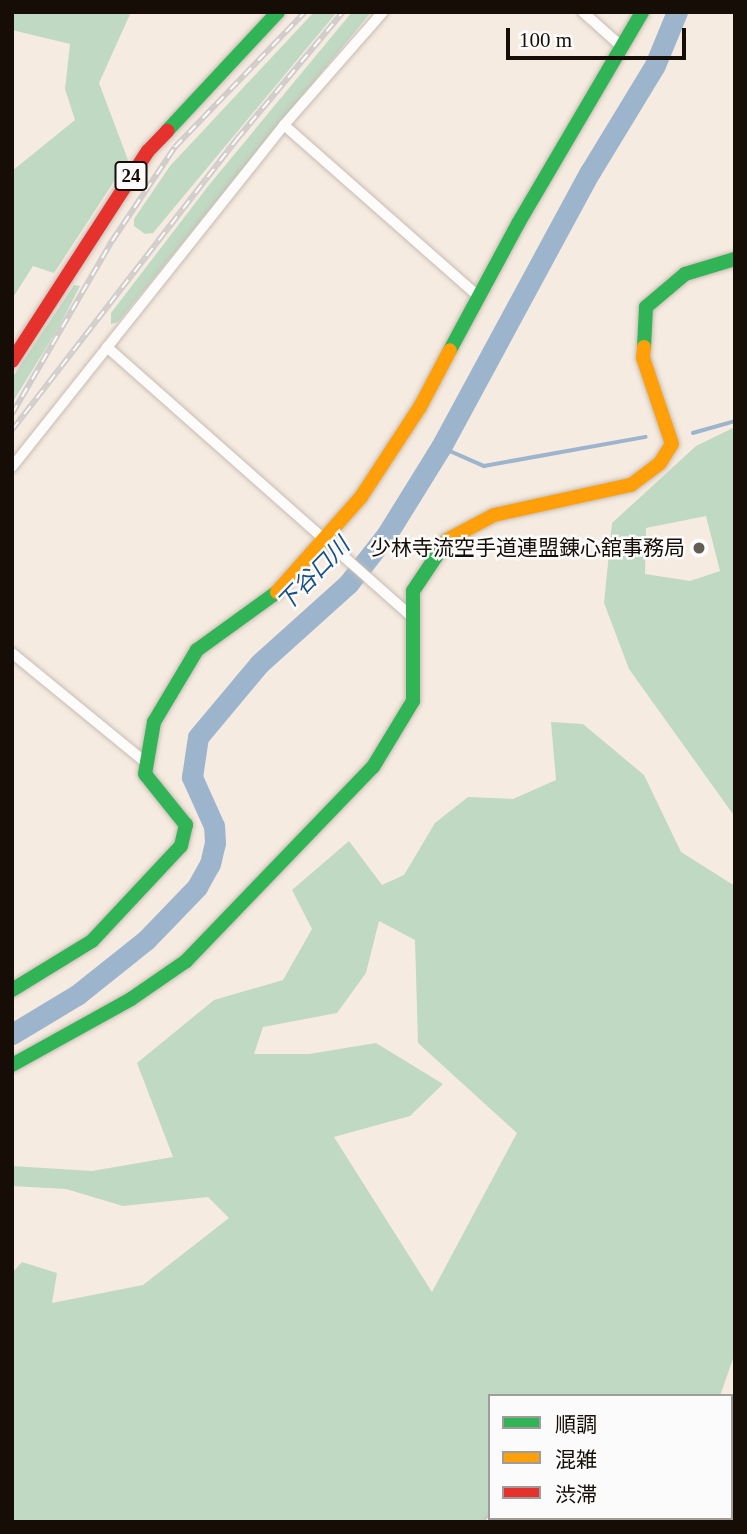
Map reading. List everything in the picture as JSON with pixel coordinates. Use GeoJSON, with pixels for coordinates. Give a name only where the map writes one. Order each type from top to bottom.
{"type":"FeatureCollection","features":[{"type":"Feature","properties":{"kind":"street","name":"24"},"geometry":{"type":"LineString","coordinates":[[12,361],[148,151],[278,12]]}},
{"type":"Feature","properties":{"kind":"street"},"geometry":{"type":"LineString","coordinates":[[12,467],[284,125],[383,12]]}},
{"type":"Feature","properties":{"kind":"street"},"geometry":{"type":"LineString","coordinates":[[583,12],[622,47]]}},
{"type":"Feature","properties":{"kind":"street"},"geometry":{"type":"LineString","coordinates":[[12,989],[92,941],[181,846],[186,825],[149,781],[145,762],[154,722],[197,650],[279,590],[330,546],[420,407],[478,296],[642,12]]}},
{"type":"Feature","properties":{"kind":"street"},"geometry":{"type":"LineString","coordinates":[[284,125],[478,296]]}},
{"type":"Feature","properties":{"kind":"street"},"geometry":{"type":"LineString","coordinates":[[12,1065],[131,999],[186,961],[373,767],[413,701],[410,615],[413,591],[442,545],[457,531],[494,515],[631,485],[660,463],[672,444],[643,358],[646,307],[685,274],[735,259]]}},
{"type":"Feature","properties":{"kind":"street"},"geometry":{"type":"LineString","coordinates":[[107,347],[410,615]]}},
{"type":"Feature","properties":{"kind":"street"},"geometry":{"type":"LineString","coordinates":[[12,653],[145,762]]}},
{"type":"Feature","properties":{"kind":"green space"},"geometry":{"type":"Polygon","coordinates":[[[12,12],[131,12],[99,83],[128,160],[54,273],[33,266],[12,299],[12,171],[75,120],[65,89],[70,44],[12,30],[12,12]]]}},
{"type":"Feature","properties":{"kind":"green space"},"geometry":{"type":"Polygon","coordinates":[[[314,12],[337,12],[153,233],[145,234],[134,226],[134,219],[170,166],[314,12]]]}},
{"type":"Feature","properties":{"kind":"green space"},"geometry":{"type":"Polygon","coordinates":[[[352,12],[371,12],[118,322],[111,324],[111,313],[209,185],[352,12]]]}},
{"type":"Feature","properties":{"kind":"green space"},"geometry":{"type":"Polygon","coordinates":[[[74,285],[80,286],[59,327],[12,403],[12,378],[74,285]]]}},
{"type":"Feature","properties":{"kind":"green space"},"geometry":{"type":"Polygon","coordinates":[[[735,427],[735,817],[629,669],[604,603],[612,523],[696,446],[735,427]],[[706,516],[646,528],[645,574],[690,581],[720,571],[706,516]]]}},
{"type":"Feature","properties":{"kind":"green space"},"geometry":{"type":"Polygon","coordinates":[[[551,722],[583,724],[644,775],[681,852],[735,886],[735,1353],[721,1394],[488,1394],[488,1520],[678,1522],[12,1522],[12,1273],[22,1262],[57,1273],[52,1303],[143,1285],[229,1218],[208,1197],[123,1206],[66,1189],[12,1186],[12,1166],[92,1171],[173,1157],[137,1063],[214,1000],[283,980],[312,929],[292,890],[349,841],[382,885],[404,875],[435,823],[468,797],[513,799],[556,780],[551,722]],[[379,921],[366,973],[337,1013],[263,1027],[254,1054],[309,1054],[376,1043],[443,1084],[410,1116],[334,1137],[432,1292],[517,1133],[418,1043],[415,940],[379,921]]]}},
{"type":"Feature","properties":{"kind":"waterway","name":"下谷口川"},"geometry":{"type":"LineString","coordinates":[[12,1034],[77,995],[146,940],[197,887],[210,864],[215,843],[214,826],[192,777],[198,737],[259,664],[348,584],[387,534],[441,447],[590,172],[655,65],[677,12]]}},
{"type":"Feature","properties":{"kind":"waterway"},"geometry":{"type":"LineString","coordinates":[[693,433],[735,421]]}},
{"type":"Feature","properties":{"kind":"waterway"},"geometry":{"type":"LineString","coordinates":[[441,447],[484,466],[645,437]]}},
{"type":"Feature","properties":{"kind":"railway"},"geometry":{"type":"LineString","coordinates":[[12,414],[112,241],[175,147],[305,12]]}},
{"type":"Feature","properties":{"kind":"railway"},"geometry":{"type":"LineString","coordinates":[[12,430],[237,139],[343,12]]}},
{"type":"Feature","properties":{"kind":"traffic: fast"},"geometry":{"type":"LineString","coordinates":[[167,131],[278,12]]}},
{"type":"Feature","properties":{"kind":"traffic: fast"},"geometry":{"type":"LineString","coordinates":[[450,350],[519,222],[642,12]]}},
{"type":"Feature","properties":{"kind":"traffic: fast"},"geometry":{"type":"LineString","coordinates":[[644,347],[646,307],[685,274],[735,259]]}},
{"type":"Feature","properties":{"kind":"traffic: fast"},"geometry":{"type":"LineString","coordinates":[[12,1065],[131,999],[186,961],[373,767],[413,701],[413,591],[447,540]]}},
{"type":"Feature","properties":{"kind":"traffic: fast"},"geometry":{"type":"LineString","coordinates":[[12,990],[92,941],[181,846],[186,825],[145,774],[154,722],[197,650],[277,592]]}},
{"type":"Feature","properties":{"kind":"traffic: slow"},"geometry":{"type":"LineString","coordinates":[[447,540],[494,515],[631,485],[660,463],[672,444],[643,358],[644,347]]}},
{"type":"Feature","properties":{"kind":"traffic: slow"},"geometry":{"type":"LineString","coordinates":[[277,592],[361,497],[420,407],[450,350]]}},
{"type":"Feature","properties":{"kind":"traffic: jam"},"geometry":{"type":"LineString","coordinates":[[12,361],[148,151],[167,131]]}},
{"type":"Feature","properties":{"kind":"place","name":"少林寺流空手道連盟錬心舘事務局"},"geometry":{"type":"Point","coordinates":[699,548]}}]}
